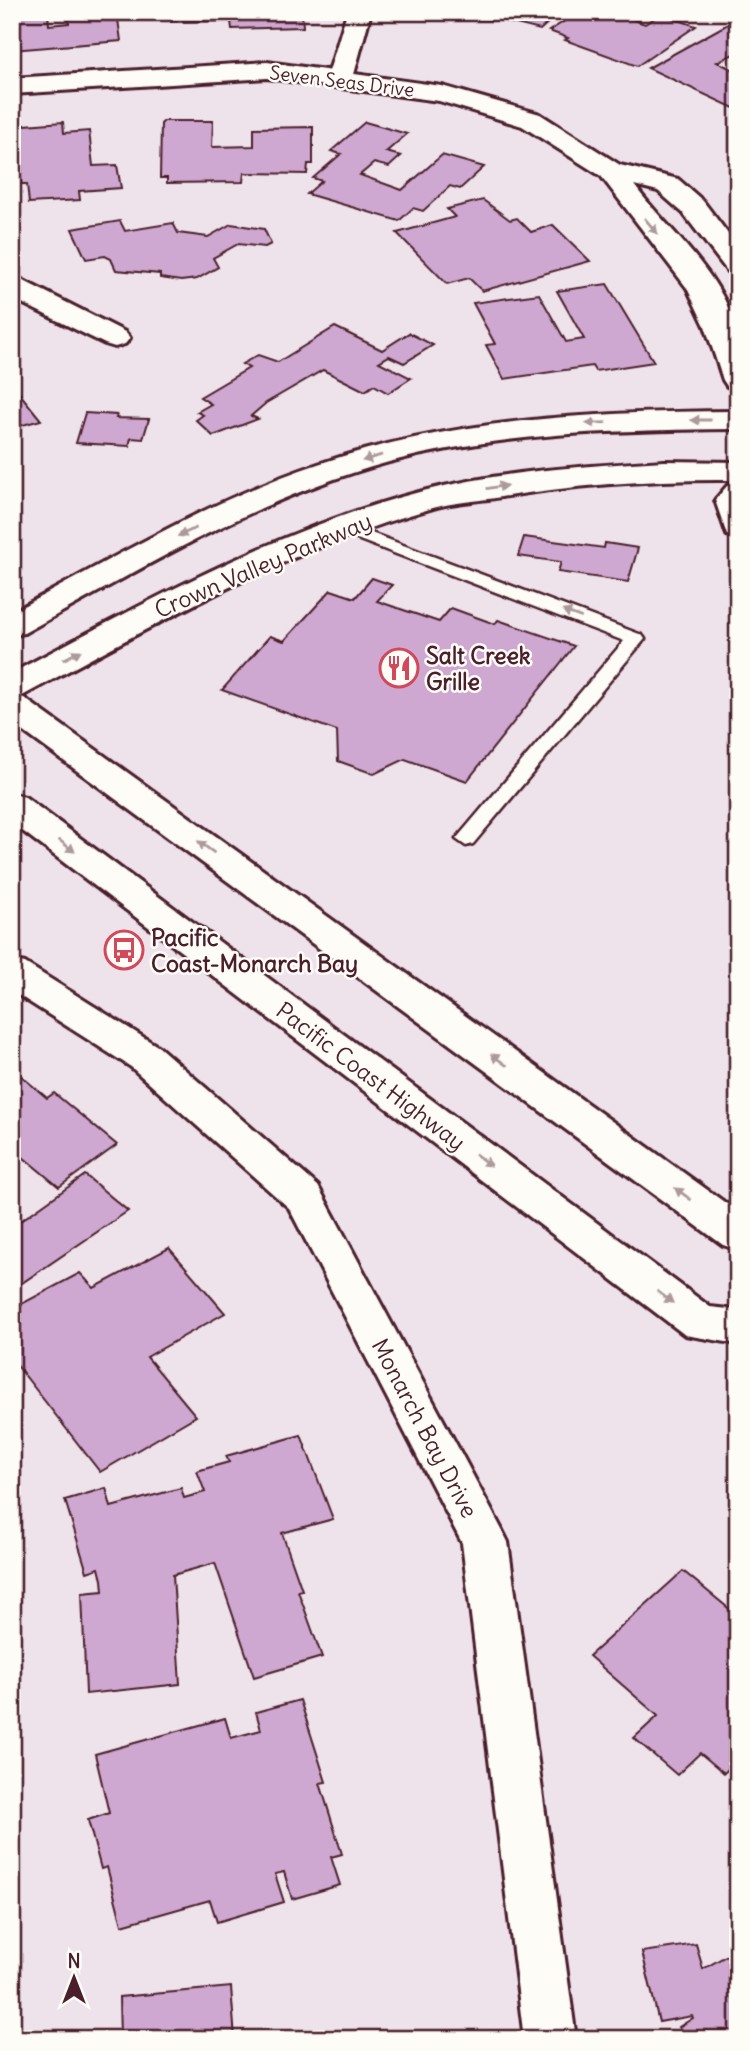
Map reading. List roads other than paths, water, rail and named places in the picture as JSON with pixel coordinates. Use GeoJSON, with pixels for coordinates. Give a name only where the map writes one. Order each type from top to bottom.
{"type":"FeatureCollection","features":[{"type":"Feature","properties":{"kind":"main road"},"geometry":{"type":"LineString","coordinates":[[340,78],[359,12]]}},
{"type":"Feature","properties":{"kind":"main road","name":"Seven Seas Drive"},"geometry":{"type":"LineString","coordinates":[[12,86],[267,70],[442,94],[531,120],[611,171],[668,185],[693,207],[738,266]]}},
{"type":"Feature","properties":{"kind":"main road","name":"Seven Seas Drive"},"geometry":{"type":"LineString","coordinates":[[611,171],[625,194],[695,278],[715,314],[738,380]]}},
{"type":"Feature","properties":{"kind":"main road"},"geometry":{"type":"LineString","coordinates":[[12,283],[34,299],[115,338]]}},
{"type":"Feature","properties":{"kind":"main road"},"geometry":{"type":"LineString","coordinates":[[12,626],[171,539],[293,485],[376,456],[463,438],[572,424],[738,420]]}},
{"type":"Feature","properties":{"kind":"main road","name":"Crown Valley Parkway"},"geometry":{"type":"LineString","coordinates":[[12,687],[191,592],[342,527],[430,499],[573,476],[664,470],[738,471]]}},
{"type":"Feature","properties":{"kind":"main road"},"geometry":{"type":"LineString","coordinates":[[738,493],[730,500],[738,528]]}},
{"type":"Feature","properties":{"kind":"main road"},"geometry":{"type":"LineString","coordinates":[[12,706],[738,1234]]}},
{"type":"Feature","properties":{"kind":"main road","name":"Pacific Coast Highway"},"geometry":{"type":"LineString","coordinates":[[12,805],[700,1323],[738,1327]]}},
{"type":"Feature","properties":{"kind":"main road","name":"Monarch Bay Drive"},"geometry":{"type":"LineString","coordinates":[[12,973],[145,1057],[304,1197],[485,1542],[550,2039]]}},
{"type":"Feature","properties":{"kind":"lane"},"geometry":{"type":"LineString","coordinates":[[342,527],[636,639],[466,839]]}},
{"type":"Feature","properties":{"kind":"place","name":"Salt Creek Grille"},"geometry":{"type":"Point","coordinates":[399,668]}},
{"type":"Feature","properties":{"kind":"place","name":"Pacific Coast-Monarch Bay"},"geometry":{"type":"Point","coordinates":[124,950]}}]}
